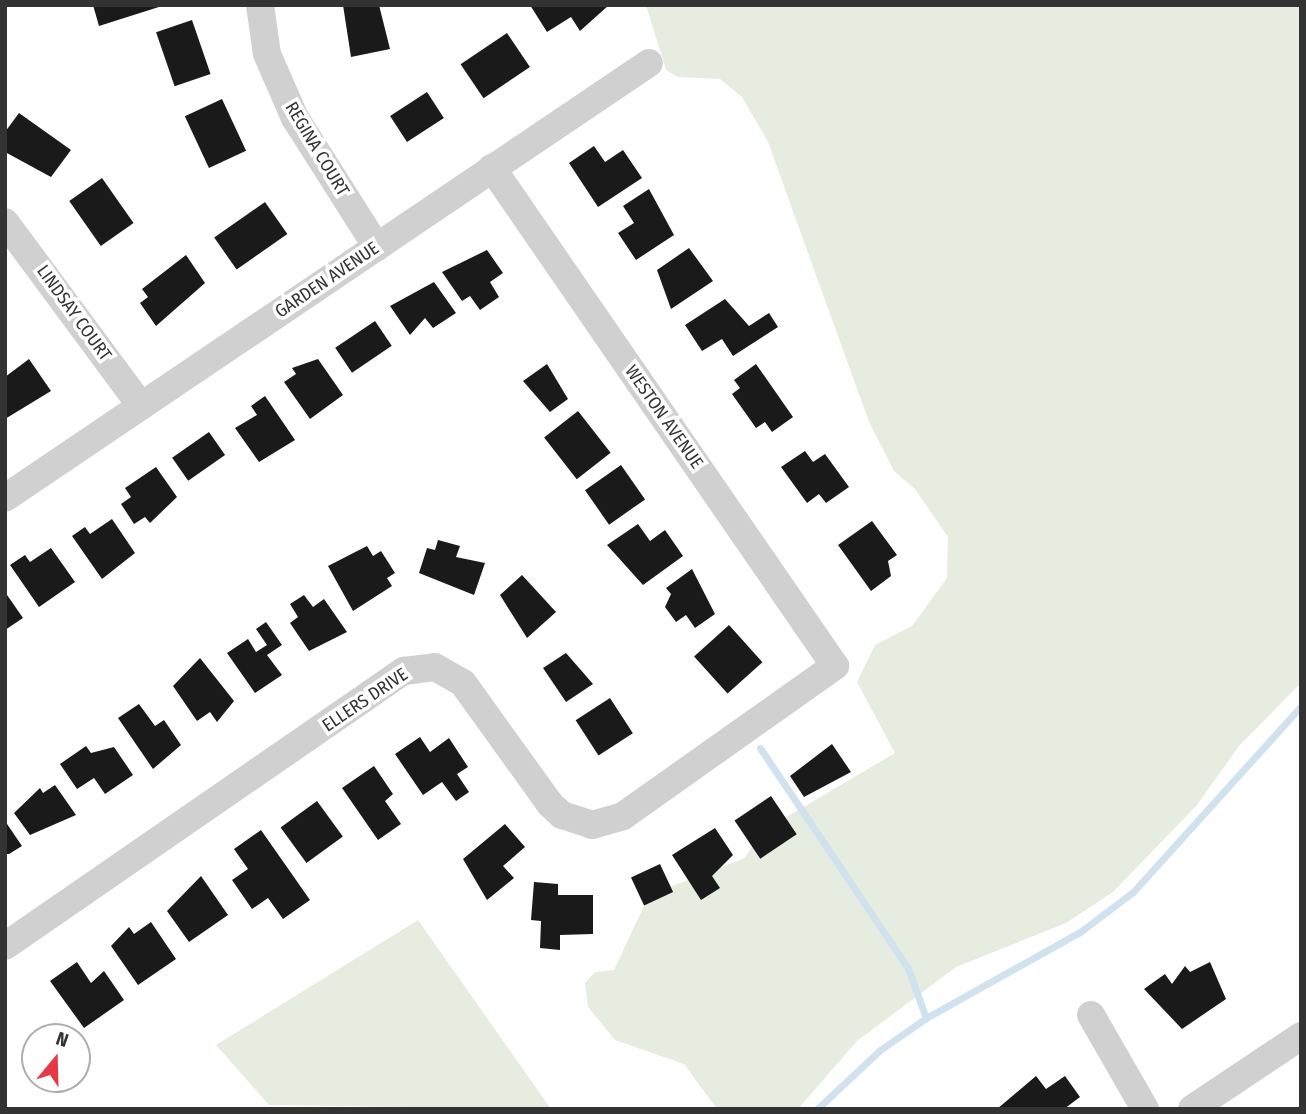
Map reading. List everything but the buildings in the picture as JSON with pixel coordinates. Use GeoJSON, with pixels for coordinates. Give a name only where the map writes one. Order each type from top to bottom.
{"type":"FeatureCollection","features":[{"type":"Feature","properties":{"kind":"street","name":"REGINA COURT"},"geometry":{"type":"LineString","coordinates":[[260,5],[267,54],[295,118],[377,247]]}},
{"type":"Feature","properties":{"kind":"street","name":"GARDEN AVENUE"},"geometry":{"type":"LineString","coordinates":[[5,498],[649,62]]}},
{"type":"Feature","properties":{"kind":"street","name":"WESTON AVENUE"},"geometry":{"type":"LineString","coordinates":[[492,168],[835,666]]}},
{"type":"Feature","properties":{"kind":"street","name":"LINDSAY COURT"},"geometry":{"type":"LineString","coordinates":[[5,222],[141,406]]}},
{"type":"Feature","properties":{"kind":"street","name":"ELLERS DRIVE"},"geometry":{"type":"LineString","coordinates":[[5,946],[419,666],[435,667],[463,682],[550,804],[562,815],[592,825],[623,816],[835,666]]}},
{"type":"Feature","properties":{"kind":"street"},"geometry":{"type":"LineString","coordinates":[[1091,1015],[1145,1109]]}},
{"type":"Feature","properties":{"kind":"street"},"geometry":{"type":"LineString","coordinates":[[1192,1109],[1301,1036]]}},
{"type":"Feature","properties":{"kind":"shaded area"},"geometry":{"type":"Polygon","coordinates":[[[646,5],[1301,5],[1301,683],[1239,746],[1197,805],[1113,892],[1066,923],[956,967],[857,1041],[798,1109],[717,1109],[684,1064],[615,1040],[588,1007],[585,983],[595,972],[614,970],[649,895],[745,858],[761,832],[895,753],[857,682],[875,645],[912,626],[947,578],[948,537],[915,489],[894,471],[869,422],[768,142],[742,97],[720,79],[678,77],[666,70],[646,5]]]}},
{"type":"Feature","properties":{"kind":"shaded area"},"geometry":{"type":"Polygon","coordinates":[[[418,920],[551,1109],[269,1105],[216,1045],[418,920]]]}},
{"type":"Feature","properties":{"kind":"waterway"},"geometry":{"type":"LineString","coordinates":[[817,1109],[880,1050],[926,1018],[1080,932],[1133,892],[1301,706]]}},
{"type":"Feature","properties":{"kind":"waterway"},"geometry":{"type":"LineString","coordinates":[[760,748],[908,968],[926,1018]]}}]}
